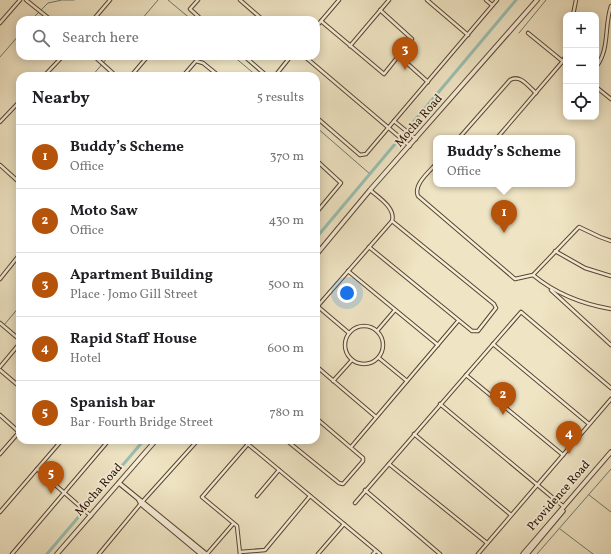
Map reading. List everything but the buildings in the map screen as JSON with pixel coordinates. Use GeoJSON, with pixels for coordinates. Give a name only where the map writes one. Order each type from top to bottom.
{"type":"FeatureCollection","features":[{"type":"Feature","properties":{"kind":"street"},"geometry":{"type":"LineString","coordinates":[[0,23],[20,0]]}},
{"type":"Feature","properties":{"kind":"street"},"geometry":{"type":"LineString","coordinates":[[26,0],[46,16]]}},
{"type":"Feature","properties":{"kind":"street"},"geometry":{"type":"LineString","coordinates":[[96,16],[110,0]]}},
{"type":"Feature","properties":{"kind":"street"},"geometry":{"type":"LineString","coordinates":[[198,0],[190,9],[198,16]]}},
{"type":"Feature","properties":{"kind":"street"},"geometry":{"type":"LineString","coordinates":[[240,0],[258,16]]}},
{"type":"Feature","properties":{"kind":"street"},"geometry":{"type":"LineString","coordinates":[[339,0],[321,21],[384,74],[412,39],[380,10]]}},
{"type":"Feature","properties":{"kind":"street"},"geometry":{"type":"LineString","coordinates":[[350,46],[389,0]]}},
{"type":"Feature","properties":{"kind":"street"},"geometry":{"type":"LineString","coordinates":[[427,0],[468,35]]}},
{"type":"Feature","properties":{"kind":"street"},"geometry":{"type":"LineString","coordinates":[[486,0],[492,5]]}},
{"type":"Feature","properties":{"kind":"street"},"geometry":{"type":"LineString","coordinates":[[320,121],[363,156],[389,128],[497,0]]}},
{"type":"Feature","properties":{"kind":"street","name":"Mocha Road"},"geometry":{"type":"LineString","coordinates":[[320,249],[537,0]]}},
{"type":"Feature","properties":{"kind":"street"},"geometry":{"type":"LineString","coordinates":[[574,12],[576,0]]}},
{"type":"Feature","properties":{"kind":"street"},"geometry":{"type":"LineString","coordinates":[[599,63],[605,53],[607,18],[611,6]]}},
{"type":"Feature","properties":{"kind":"street"},"geometry":{"type":"LineString","coordinates":[[500,135],[563,61],[528,33]]}},
{"type":"Feature","properties":{"kind":"street"},"geometry":{"type":"LineString","coordinates":[[399,56],[428,82]]}},
{"type":"Feature","properties":{"kind":"street"},"geometry":{"type":"LineString","coordinates":[[48,72],[59,60]]}},
{"type":"Feature","properties":{"kind":"street"},"geometry":{"type":"LineString","coordinates":[[99,60],[112,72]]}},
{"type":"Feature","properties":{"kind":"street"},"geometry":{"type":"LineString","coordinates":[[134,72],[145,60]]}},
{"type":"Feature","properties":{"kind":"street"},"geometry":{"type":"LineString","coordinates":[[249,60],[262,72]]}},
{"type":"Feature","properties":{"kind":"street"},"geometry":{"type":"LineString","coordinates":[[278,72],[288,60]]}},
{"type":"Feature","properties":{"kind":"street"},"geometry":{"type":"LineString","coordinates":[[309,60],[410,146]]}},
{"type":"Feature","properties":{"kind":"street"},"geometry":{"type":"LineString","coordinates":[[186,72],[196,61],[203,63],[213,72]]}},
{"type":"Feature","properties":{"kind":"street"},"geometry":{"type":"LineString","coordinates":[[462,135],[514,77],[519,78],[536,92]]}},
{"type":"Feature","properties":{"kind":"street"},"geometry":{"type":"LineString","coordinates":[[599,89],[611,99]]}},
{"type":"Feature","properties":{"kind":"street"},"geometry":{"type":"LineString","coordinates":[[0,122],[16,105]]}},
{"type":"Feature","properties":{"kind":"street"},"geometry":{"type":"LineString","coordinates":[[394,121],[416,139]]}},
{"type":"Feature","properties":{"kind":"street"},"geometry":{"type":"LineString","coordinates":[[320,164],[341,183],[320,207]]}},
{"type":"Feature","properties":{"kind":"street"},"geometry":{"type":"LineString","coordinates":[[0,166],[16,180]]}},
{"type":"Feature","properties":{"kind":"street"},"geometry":{"type":"LineString","coordinates":[[433,168],[418,186],[416,192],[418,196],[515,279],[533,275],[579,227],[611,241]]}},
{"type":"Feature","properties":{"kind":"street"},"geometry":{"type":"LineString","coordinates":[[320,302],[392,221],[393,216],[391,210],[370,190]]}},
{"type":"Feature","properties":{"kind":"street"},"geometry":{"type":"LineString","coordinates":[[369,247],[472,331],[476,332],[496,310],[496,306],[392,221]]}},
{"type":"Feature","properties":{"kind":"street"},"geometry":{"type":"LineString","coordinates":[[555,252],[585,268],[611,276]]}},
{"type":"Feature","properties":{"kind":"street"},"geometry":{"type":"LineString","coordinates":[[0,279],[16,259]]}},
{"type":"Feature","properties":{"kind":"street"},"geometry":{"type":"LineString","coordinates":[[348,271],[438,345]]}},
{"type":"Feature","properties":{"kind":"street"},"geometry":{"type":"LineString","coordinates":[[533,275],[610,344]]}},
{"type":"Feature","properties":{"kind":"street"},"geometry":{"type":"LineString","coordinates":[[548,288],[578,301],[611,309]]}},
{"type":"Feature","properties":{"kind":"street"},"geometry":{"type":"LineString","coordinates":[[320,309],[350,333]]}},
{"type":"Feature","properties":{"kind":"street"},"geometry":{"type":"LineString","coordinates":[[377,330],[395,310]]}},
{"type":"Feature","properties":{"kind":"street"},"geometry":{"type":"LineString","coordinates":[[355,503],[520,312],[611,388]]}},
{"type":"Feature","properties":{"kind":"street"},"geometry":{"type":"LineString","coordinates":[[351,447],[458,321]]}},
{"type":"Feature","properties":{"kind":"street"},"geometry":{"type":"LineString","coordinates":[[0,323],[16,337]]}},
{"type":"Feature","properties":{"kind":"street"},"geometry":{"type":"LineString","coordinates":[[363,326],[372,327],[377,330],[384,344],[379,358],[375,362],[366,364],[360,364],[352,360],[345,347],[350,333],[354,329],[363,326]]}},
{"type":"Feature","properties":{"kind":"street"},"geometry":{"type":"LineString","coordinates":[[493,344],[589,424]]}},
{"type":"Feature","properties":{"kind":"street"},"geometry":{"type":"LineString","coordinates":[[0,367],[16,348]]}},
{"type":"Feature","properties":{"kind":"street"},"geometry":{"type":"LineString","coordinates":[[379,358],[407,381]]}},
{"type":"Feature","properties":{"kind":"street"},"geometry":{"type":"LineString","coordinates":[[333,381],[352,360]]}},
{"type":"Feature","properties":{"kind":"street"},"geometry":{"type":"LineString","coordinates":[[0,370],[16,384]]}},
{"type":"Feature","properties":{"kind":"street"},"geometry":{"type":"LineString","coordinates":[[320,370],[376,417]]}},
{"type":"Feature","properties":{"kind":"street"},"geometry":{"type":"LineString","coordinates":[[466,375],[563,455]]}},
{"type":"Feature","properties":{"kind":"street"},"geometry":{"type":"LineString","coordinates":[[478,554],[611,399]]}},
{"type":"Feature","properties":{"kind":"street"},"geometry":{"type":"LineString","coordinates":[[440,404],[564,507]]}},
{"type":"Feature","properties":{"kind":"street"},"geometry":{"type":"LineString","coordinates":[[0,416],[16,428]]}},
{"type":"Feature","properties":{"kind":"street"},"geometry":{"type":"LineString","coordinates":[[291,444],[342,484],[364,460],[320,421]]}},
{"type":"Feature","properties":{"kind":"street"},"geometry":{"type":"LineString","coordinates":[[414,434],[511,515]]}},
{"type":"Feature","properties":{"kind":"street"},"geometry":{"type":"LineString","coordinates":[[0,454],[16,436]]}},
{"type":"Feature","properties":{"kind":"street"},"geometry":{"type":"LineString","coordinates":[[0,512],[59,444]]}},
{"type":"Feature","properties":{"kind":"street"},"geometry":{"type":"LineString","coordinates":[[12,554],[106,444]]}},
{"type":"Feature","properties":{"kind":"street","name":"Mocha Road"},"geometry":{"type":"LineString","coordinates":[[57,554],[89,514],[119,483],[153,444]]}},
{"type":"Feature","properties":{"kind":"street"},"geometry":{"type":"LineString","coordinates":[[99,554],[141,502],[194,444]]}},
{"type":"Feature","properties":{"kind":"street"},"geometry":{"type":"LineString","coordinates":[[310,496],[265,550],[240,553],[237,526],[202,497],[248,444],[380,554]]}},
{"type":"Feature","properties":{"kind":"street","name":"Providence Road"},"geometry":{"type":"LineString","coordinates":[[523,554],[611,452]]}},
{"type":"Feature","properties":{"kind":"street","name":"Providence Road"},"geometry":{"type":"LineString","coordinates":[[527,554],[611,455]]}},
{"type":"Feature","properties":{"kind":"street"},"geometry":{"type":"LineString","coordinates":[[388,464],[487,543]]}},
{"type":"Feature","properties":{"kind":"street"},"geometry":{"type":"LineString","coordinates":[[37,469],[89,514]]}},
{"type":"Feature","properties":{"kind":"street"},"geometry":{"type":"LineString","coordinates":[[257,496],[279,470]]}},
{"type":"Feature","properties":{"kind":"street"},"geometry":{"type":"LineString","coordinates":[[119,483],[201,554]]}},
{"type":"Feature","properties":{"kind":"street"},"geometry":{"type":"LineString","coordinates":[[365,490],[440,554]]}},
{"type":"Feature","properties":{"kind":"street"},"geometry":{"type":"LineString","coordinates":[[141,502],[206,554],[233,524]]}},
{"type":"Feature","properties":{"kind":"street"},"geometry":{"type":"LineString","coordinates":[[318,554],[344,524]]}},
{"type":"Feature","properties":{"kind":"street"},"geometry":{"type":"LineString","coordinates":[[373,554],[376,551]]}},
{"type":"Feature","properties":{"kind":"waterway"},"geometry":{"type":"LineString","coordinates":[[35,16],[48,3],[62,0]]}},
{"type":"Feature","properties":{"kind":"waterway"},"geometry":{"type":"LineString","coordinates":[[63,0],[74,0]]}},
{"type":"Feature","properties":{"kind":"waterway"},"geometry":{"type":"LineString","coordinates":[[144,16],[158,0]]}},
{"type":"Feature","properties":{"kind":"waterway"},"geometry":{"type":"LineString","coordinates":[[168,0],[187,16]]}},
{"type":"Feature","properties":{"kind":"waterway"},"geometry":{"type":"LineString","coordinates":[[320,233],[516,0]]}},
{"type":"Feature","properties":{"kind":"waterway"},"geometry":{"type":"LineString","coordinates":[[519,33],[546,0]]}},
{"type":"Feature","properties":{"kind":"waterway"},"geometry":{"type":"LineString","coordinates":[[0,57],[16,39]]}},
{"type":"Feature","properties":{"kind":"waterway"},"geometry":{"type":"LineString","coordinates":[[95,72],[106,60]]}},
{"type":"Feature","properties":{"kind":"waterway"},"geometry":{"type":"LineString","coordinates":[[238,60],[252,72]]}},
{"type":"Feature","properties":{"kind":"waterway"},"geometry":{"type":"LineString","coordinates":[[320,130],[370,174]]}},
{"type":"Feature","properties":{"kind":"waterway"},"geometry":{"type":"LineString","coordinates":[[4,325],[16,311]]}},
{"type":"Feature","properties":{"kind":"waterway"},"geometry":{"type":"LineString","coordinates":[[47,554],[141,444]]}},
{"type":"Feature","properties":{"kind":"waterway"},"geometry":{"type":"LineString","coordinates":[[537,554],[611,469]]}},
{"type":"Feature","properties":{"kind":"waterway"},"geometry":{"type":"LineString","coordinates":[[589,495],[611,512]]}},
{"type":"Feature","properties":{"kind":"waterway"},"geometry":{"type":"LineString","coordinates":[[560,529],[593,554]]}},
{"type":"Feature","properties":{"kind":"place","name":"Apartment Building"},"geometry":{"type":"Point","coordinates":[405,70]}},
{"type":"Feature","properties":{"kind":"place","name":"Buddy’s Scheme"},"geometry":{"type":"Point","coordinates":[504,233]}},
{"type":"Feature","properties":{"kind":"place","name":"Moto Saw"},"geometry":{"type":"Point","coordinates":[503,415]}},
{"type":"Feature","properties":{"kind":"place","name":"Rapid Staff House"},"geometry":{"type":"Point","coordinates":[569,454]}},
{"type":"Feature","properties":{"kind":"place","name":"Spanish bar"},"geometry":{"type":"Point","coordinates":[51,494]}}]}
